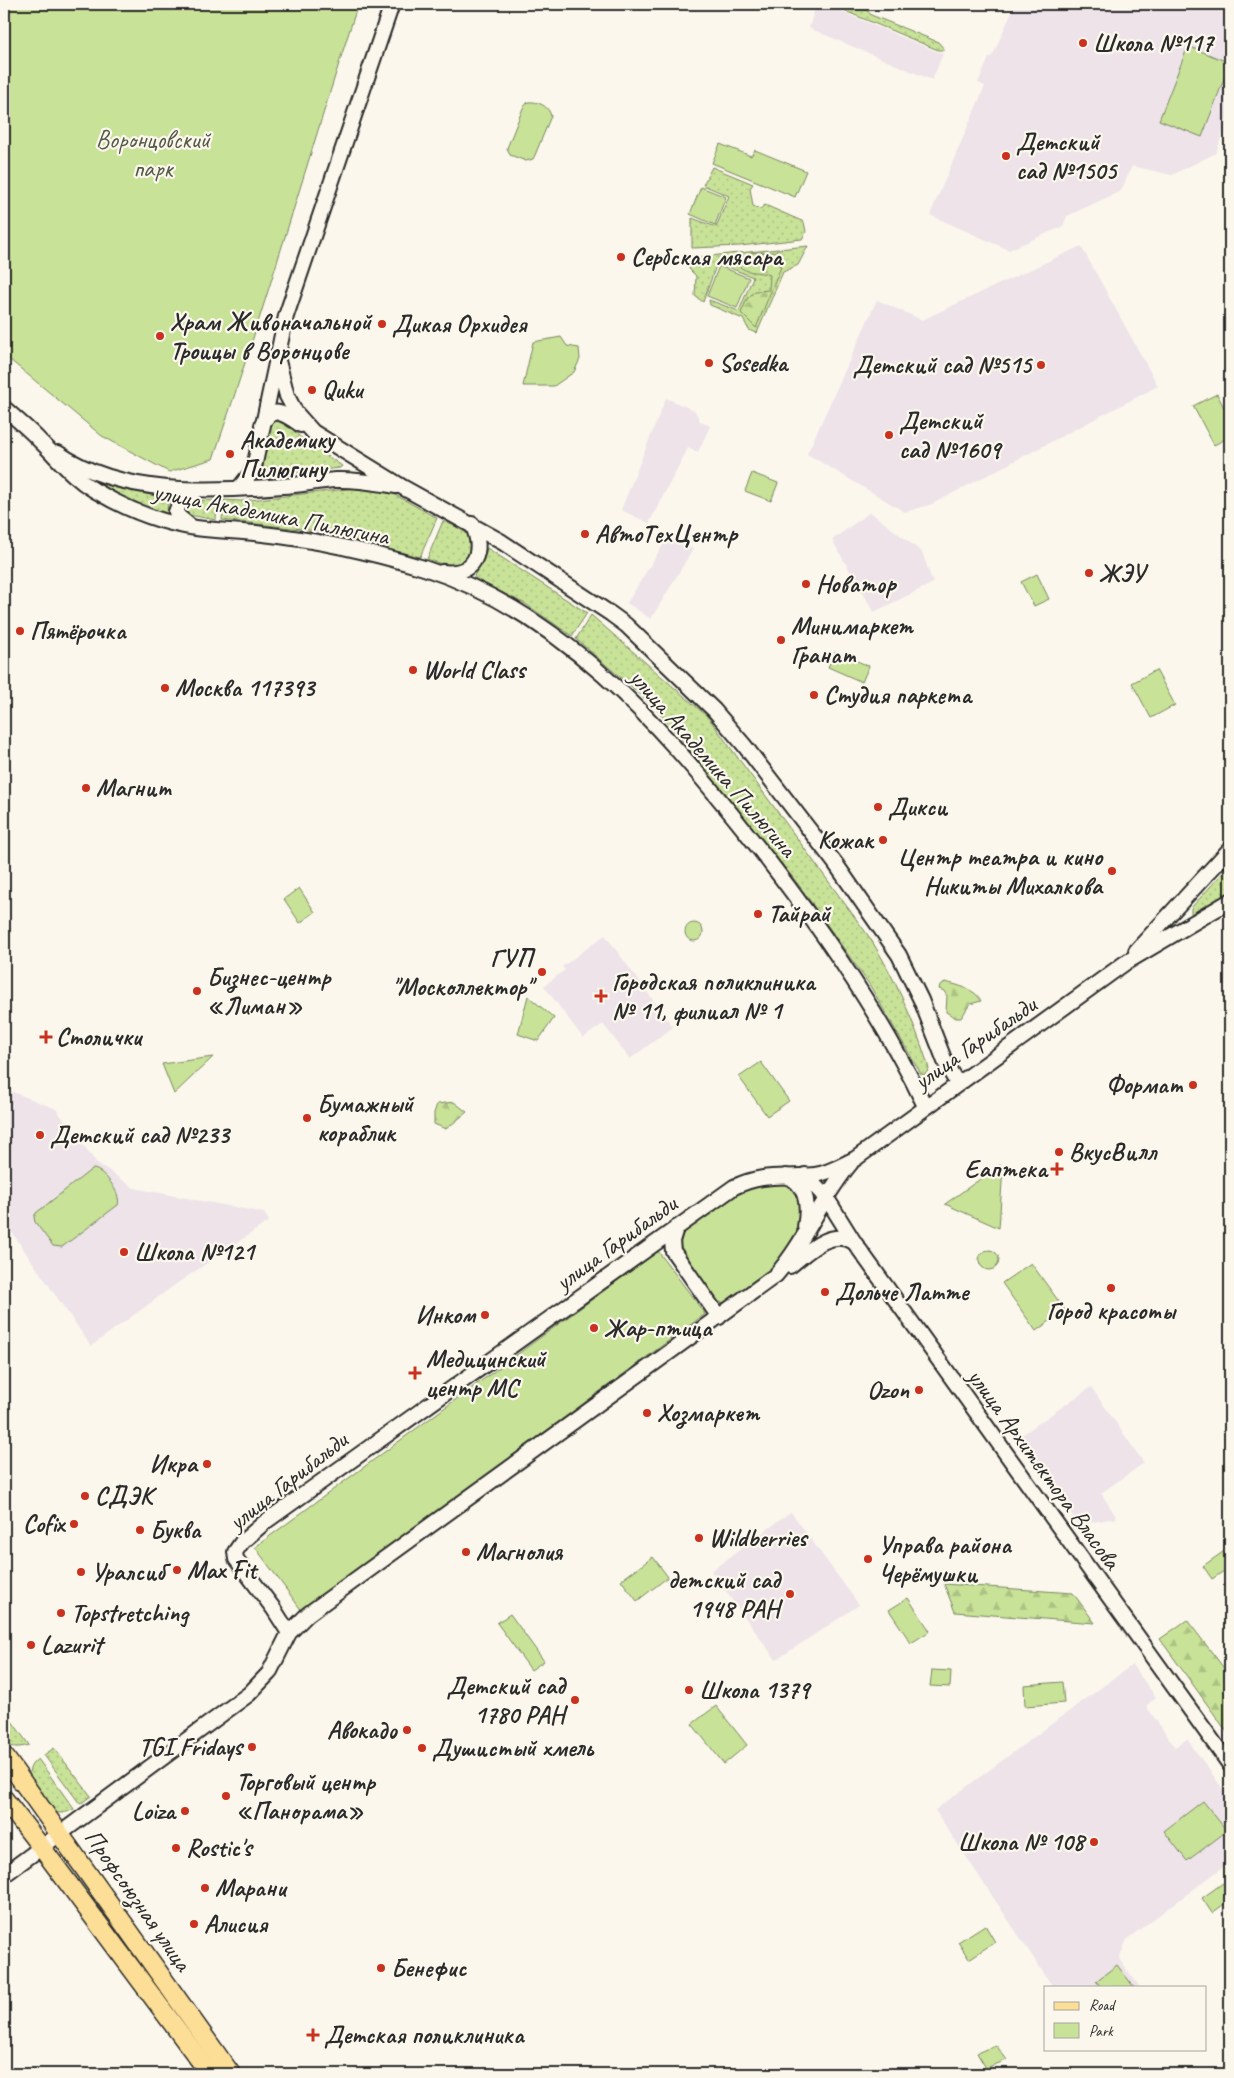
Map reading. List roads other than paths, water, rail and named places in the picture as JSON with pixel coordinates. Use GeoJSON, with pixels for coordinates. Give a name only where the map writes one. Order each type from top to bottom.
{"type":"FeatureCollection","features":[{"type":"Feature","properties":{"kind":"main road","name":"Профсоюзная улица"},"geometry":{"type":"LineString","coordinates":[[4,1756],[231,2074]]}},
{"type":"Feature","properties":{"kind":"main road","name":"Профсоюзная улица"},"geometry":{"type":"LineString","coordinates":[[4,1799],[210,2074]]}},
{"type":"Feature","properties":{"kind":"street","name":"улица Академика Пилюгина"},"geometry":{"type":"LineString","coordinates":[[239,488],[251,473],[255,463],[260,429],[286,316],[392,4]]}},
{"type":"Feature","properties":{"kind":"street","name":"улица Академика Пилюгина"},"geometry":{"type":"LineString","coordinates":[[277,357],[287,396],[296,413],[313,432],[404,488],[472,524],[626,625],[714,710],[744,745],[826,850],[899,954],[921,1000],[946,1064],[957,1083]]}},
{"type":"Feature","properties":{"kind":"street"},"geometry":{"type":"LineString","coordinates":[[4,408],[41,441]]}},
{"type":"Feature","properties":{"kind":"street"},"geometry":{"type":"LineString","coordinates":[[260,429],[269,414],[275,412],[289,417],[313,432]]}},
{"type":"Feature","properties":{"kind":"street","name":"улица Академика Пилюгина"},"geometry":{"type":"LineString","coordinates":[[41,441],[64,457],[105,475],[146,485],[198,490],[284,486],[336,480],[362,480],[404,488]]}},
{"type":"Feature","properties":{"kind":"street","name":"улица Академика Пилюгина"},"geometry":{"type":"LineString","coordinates":[[41,441],[75,478],[94,490],[159,519],[193,527],[262,534],[346,546],[434,571],[464,583],[533,620],[569,645],[611,680],[640,708],[781,875],[852,978],[892,1042],[925,1106]]}},
{"type":"Feature","properties":{"kind":"street"},"geometry":{"type":"LineString","coordinates":[[193,527],[179,517],[176,512],[181,499],[187,494],[198,490]]}},
{"type":"Feature","properties":{"kind":"street"},"geometry":{"type":"LineString","coordinates":[[434,571],[460,572],[473,562],[479,543],[472,524]]}},
{"type":"Feature","properties":{"kind":"street","name":"улица Гарибальди"},"geometry":{"type":"LineString","coordinates":[[1125,962],[1230,849]]}},
{"type":"Feature","properties":{"kind":"street","name":"улица Гарибальди"},"geometry":{"type":"LineString","coordinates":[[289,1633],[273,1608],[239,1564],[235,1552],[242,1542],[272,1516],[734,1187],[757,1178],[828,1172],[855,1159],[925,1106],[1087,992],[1125,962],[1230,900]]}},
{"type":"Feature","properties":{"kind":"street"},"geometry":{"type":"LineString","coordinates":[[776,1275],[791,1258],[837,1180],[855,1159]]}},
{"type":"Feature","properties":{"kind":"street","name":"улица Архитектора Власова"},"geometry":{"type":"LineString","coordinates":[[805,1175],[826,1197],[854,1242],[1230,1765]]}},
{"type":"Feature","properties":{"kind":"street"},"geometry":{"type":"LineString","coordinates":[[785,1176],[800,1184],[806,1199],[807,1220],[804,1235]]}},
{"type":"Feature","properties":{"kind":"street"},"geometry":{"type":"LineString","coordinates":[[676,1228],[672,1241],[673,1251],[719,1317]]}},
{"type":"Feature","properties":{"kind":"street"},"geometry":{"type":"LineString","coordinates":[[4,1875],[249,1694],[269,1673],[289,1633],[308,1614],[776,1275],[832,1237],[842,1237],[854,1242]]}},
{"type":"Feature","properties":{"kind":"place","name":"Школа №117"},"geometry":{"type":"Point","coordinates":[1083,43]}},
{"type":"Feature","properties":{"kind":"place","name":"Детский сад №1505"},"geometry":{"type":"Point","coordinates":[1006,156]}},
{"type":"Feature","properties":{"kind":"place","name":"Сербская мясара"},"geometry":{"type":"Point","coordinates":[621,257]}},
{"type":"Feature","properties":{"kind":"place","name":"Дикая Орхидея"},"geometry":{"type":"Point","coordinates":[382,324]}},
{"type":"Feature","properties":{"kind":"place","name":"Храм Живоначальной Троицы в Воронцове"},"geometry":{"type":"Point","coordinates":[160,336]}},
{"type":"Feature","properties":{"kind":"place","name":"Sosedka"},"geometry":{"type":"Point","coordinates":[709,363]}},
{"type":"Feature","properties":{"kind":"place","name":"Детский сад №515"},"geometry":{"type":"Point","coordinates":[1041,365]}},
{"type":"Feature","properties":{"kind":"place","name":"Quku"},"geometry":{"type":"Point","coordinates":[312,390]}},
{"type":"Feature","properties":{"kind":"place","name":"Детский сад №1609"},"geometry":{"type":"Point","coordinates":[889,435]}},
{"type":"Feature","properties":{"kind":"place","name":"Академику Пилюгину"},"geometry":{"type":"Point","coordinates":[230,454]}},
{"type":"Feature","properties":{"kind":"place","name":"АвтоТехЦентр"},"geometry":{"type":"Point","coordinates":[585,534]}},
{"type":"Feature","properties":{"kind":"place","name":"ЖЭУ"},"geometry":{"type":"Point","coordinates":[1089,573]}},
{"type":"Feature","properties":{"kind":"place","name":"Новатор"},"geometry":{"type":"Point","coordinates":[806,584]}},
{"type":"Feature","properties":{"kind":"place","name":"Пятёрочка"},"geometry":{"type":"Point","coordinates":[20,631]}},
{"type":"Feature","properties":{"kind":"place","name":"Минимаркет Гранат"},"geometry":{"type":"Point","coordinates":[781,640]}},
{"type":"Feature","properties":{"kind":"place","name":"World Class"},"geometry":{"type":"Point","coordinates":[413,670]}},
{"type":"Feature","properties":{"kind":"place","name":"Москва 117393"},"geometry":{"type":"Point","coordinates":[165,688]}},
{"type":"Feature","properties":{"kind":"place","name":"Студия паркета"},"geometry":{"type":"Point","coordinates":[814,695]}},
{"type":"Feature","properties":{"kind":"place","name":"Магнит"},"geometry":{"type":"Point","coordinates":[86,788]}},
{"type":"Feature","properties":{"kind":"place","name":"Дикси"},"geometry":{"type":"Point","coordinates":[878,807]}},
{"type":"Feature","properties":{"kind":"place","name":"Кожак"},"geometry":{"type":"Point","coordinates":[883,840]}},
{"type":"Feature","properties":{"kind":"place","name":"Центр театра и кино Никиты Михалкова"},"geometry":{"type":"Point","coordinates":[1112,871]}},
{"type":"Feature","properties":{"kind":"place","name":"Тайрай"},"geometry":{"type":"Point","coordinates":[758,914]}},
{"type":"Feature","properties":{"kind":"place","name":"ГУП \"Москоллектор\""},"geometry":{"type":"Point","coordinates":[542,972]}},
{"type":"Feature","properties":{"kind":"place","name":"Бизнес-центр «Лиман»"},"geometry":{"type":"Point","coordinates":[197,991]}},
{"type":"Feature","properties":{"kind":"place","name":"Городская поликлиника № 11, филиал № 1"},"geometry":{"type":"Point","coordinates":[601,996]}},
{"type":"Feature","properties":{"kind":"place","name":"Столички"},"geometry":{"type":"Point","coordinates":[46,1037]}},
{"type":"Feature","properties":{"kind":"place","name":"Формат"},"geometry":{"type":"Point","coordinates":[1193,1085]}},
{"type":"Feature","properties":{"kind":"place","name":"Бумажный кораблик"},"geometry":{"type":"Point","coordinates":[307,1118]}},
{"type":"Feature","properties":{"kind":"place","name":"Детский сад №233"},"geometry":{"type":"Point","coordinates":[40,1135]}},
{"type":"Feature","properties":{"kind":"place","name":"ВкусВилл"},"geometry":{"type":"Point","coordinates":[1059,1152]}},
{"type":"Feature","properties":{"kind":"place","name":"Еаптека"},"geometry":{"type":"Point","coordinates":[1057,1169]}},
{"type":"Feature","properties":{"kind":"place","name":"Школа №121"},"geometry":{"type":"Point","coordinates":[124,1252]}},
{"type":"Feature","properties":{"kind":"place","name":"Город красоты"},"geometry":{"type":"Point","coordinates":[1111,1288]}},
{"type":"Feature","properties":{"kind":"place","name":"Дольче Латте"},"geometry":{"type":"Point","coordinates":[825,1292]}},
{"type":"Feature","properties":{"kind":"place","name":"Инком"},"geometry":{"type":"Point","coordinates":[485,1315]}},
{"type":"Feature","properties":{"kind":"place","name":"Жар-птица"},"geometry":{"type":"Point","coordinates":[594,1328]}},
{"type":"Feature","properties":{"kind":"place","name":"Медицинский центр МС"},"geometry":{"type":"Point","coordinates":[415,1373]}},
{"type":"Feature","properties":{"kind":"place","name":"Ozon"},"geometry":{"type":"Point","coordinates":[919,1390]}},
{"type":"Feature","properties":{"kind":"place","name":"Хозмаркет"},"geometry":{"type":"Point","coordinates":[647,1413]}},
{"type":"Feature","properties":{"kind":"place","name":"Икра"},"geometry":{"type":"Point","coordinates":[207,1464]}},
{"type":"Feature","properties":{"kind":"place","name":"СДЭК"},"geometry":{"type":"Point","coordinates":[85,1496]}},
{"type":"Feature","properties":{"kind":"place","name":"Cofix"},"geometry":{"type":"Point","coordinates":[74,1524]}},
{"type":"Feature","properties":{"kind":"place","name":"Буква"},"geometry":{"type":"Point","coordinates":[140,1530]}},
{"type":"Feature","properties":{"kind":"place","name":"Wildberries"},"geometry":{"type":"Point","coordinates":[699,1538]}},
{"type":"Feature","properties":{"kind":"place","name":"Магнолия"},"geometry":{"type":"Point","coordinates":[466,1552]}},
{"type":"Feature","properties":{"kind":"place","name":"Управа района Черёмушки"},"geometry":{"type":"Point","coordinates":[868,1559]}},
{"type":"Feature","properties":{"kind":"place","name":"Max Fit"},"geometry":{"type":"Point","coordinates":[177,1570]}},
{"type":"Feature","properties":{"kind":"place","name":"Уралсиб"},"geometry":{"type":"Point","coordinates":[81,1572]}},
{"type":"Feature","properties":{"kind":"place","name":"детский сад 1948 РАН"},"geometry":{"type":"Point","coordinates":[790,1594]}},
{"type":"Feature","properties":{"kind":"place","name":"Topstretching"},"geometry":{"type":"Point","coordinates":[61,1613]}},
{"type":"Feature","properties":{"kind":"place","name":"Lazurit"},"geometry":{"type":"Point","coordinates":[31,1645]}},
{"type":"Feature","properties":{"kind":"place","name":"Школа 1379"},"geometry":{"type":"Point","coordinates":[689,1690]}},
{"type":"Feature","properties":{"kind":"place","name":"Детский сад 1780 РАН"},"geometry":{"type":"Point","coordinates":[575,1700]}},
{"type":"Feature","properties":{"kind":"place","name":"Авокадо"},"geometry":{"type":"Point","coordinates":[407,1730]}},
{"type":"Feature","properties":{"kind":"place","name":"TGI Fridays"},"geometry":{"type":"Point","coordinates":[252,1747]}},
{"type":"Feature","properties":{"kind":"place","name":"Душистый хмель"},"geometry":{"type":"Point","coordinates":[422,1748]}},
{"type":"Feature","properties":{"kind":"place","name":"Торговый центр «Панорама»"},"geometry":{"type":"Point","coordinates":[226,1796]}},
{"type":"Feature","properties":{"kind":"place","name":"Loiza"},"geometry":{"type":"Point","coordinates":[185,1811]}},
{"type":"Feature","properties":{"kind":"place","name":"Школа № 108"},"geometry":{"type":"Point","coordinates":[1094,1842]}},
{"type":"Feature","properties":{"kind":"place","name":"Rostic's"},"geometry":{"type":"Point","coordinates":[176,1848]}},
{"type":"Feature","properties":{"kind":"place","name":"Марани"},"geometry":{"type":"Point","coordinates":[205,1888]}},
{"type":"Feature","properties":{"kind":"place","name":"Алисия"},"geometry":{"type":"Point","coordinates":[194,1924]}},
{"type":"Feature","properties":{"kind":"place","name":"Бенефис"},"geometry":{"type":"Point","coordinates":[381,1968]}},
{"type":"Feature","properties":{"kind":"place","name":"Детская поликлиника"},"geometry":{"type":"Point","coordinates":[313,2035]}},
{"type":"Feature","properties":{"kind":"park label","name":"Воронцовский парк"},"geometry":{"type":"Point","coordinates":[153,154]}}]}
